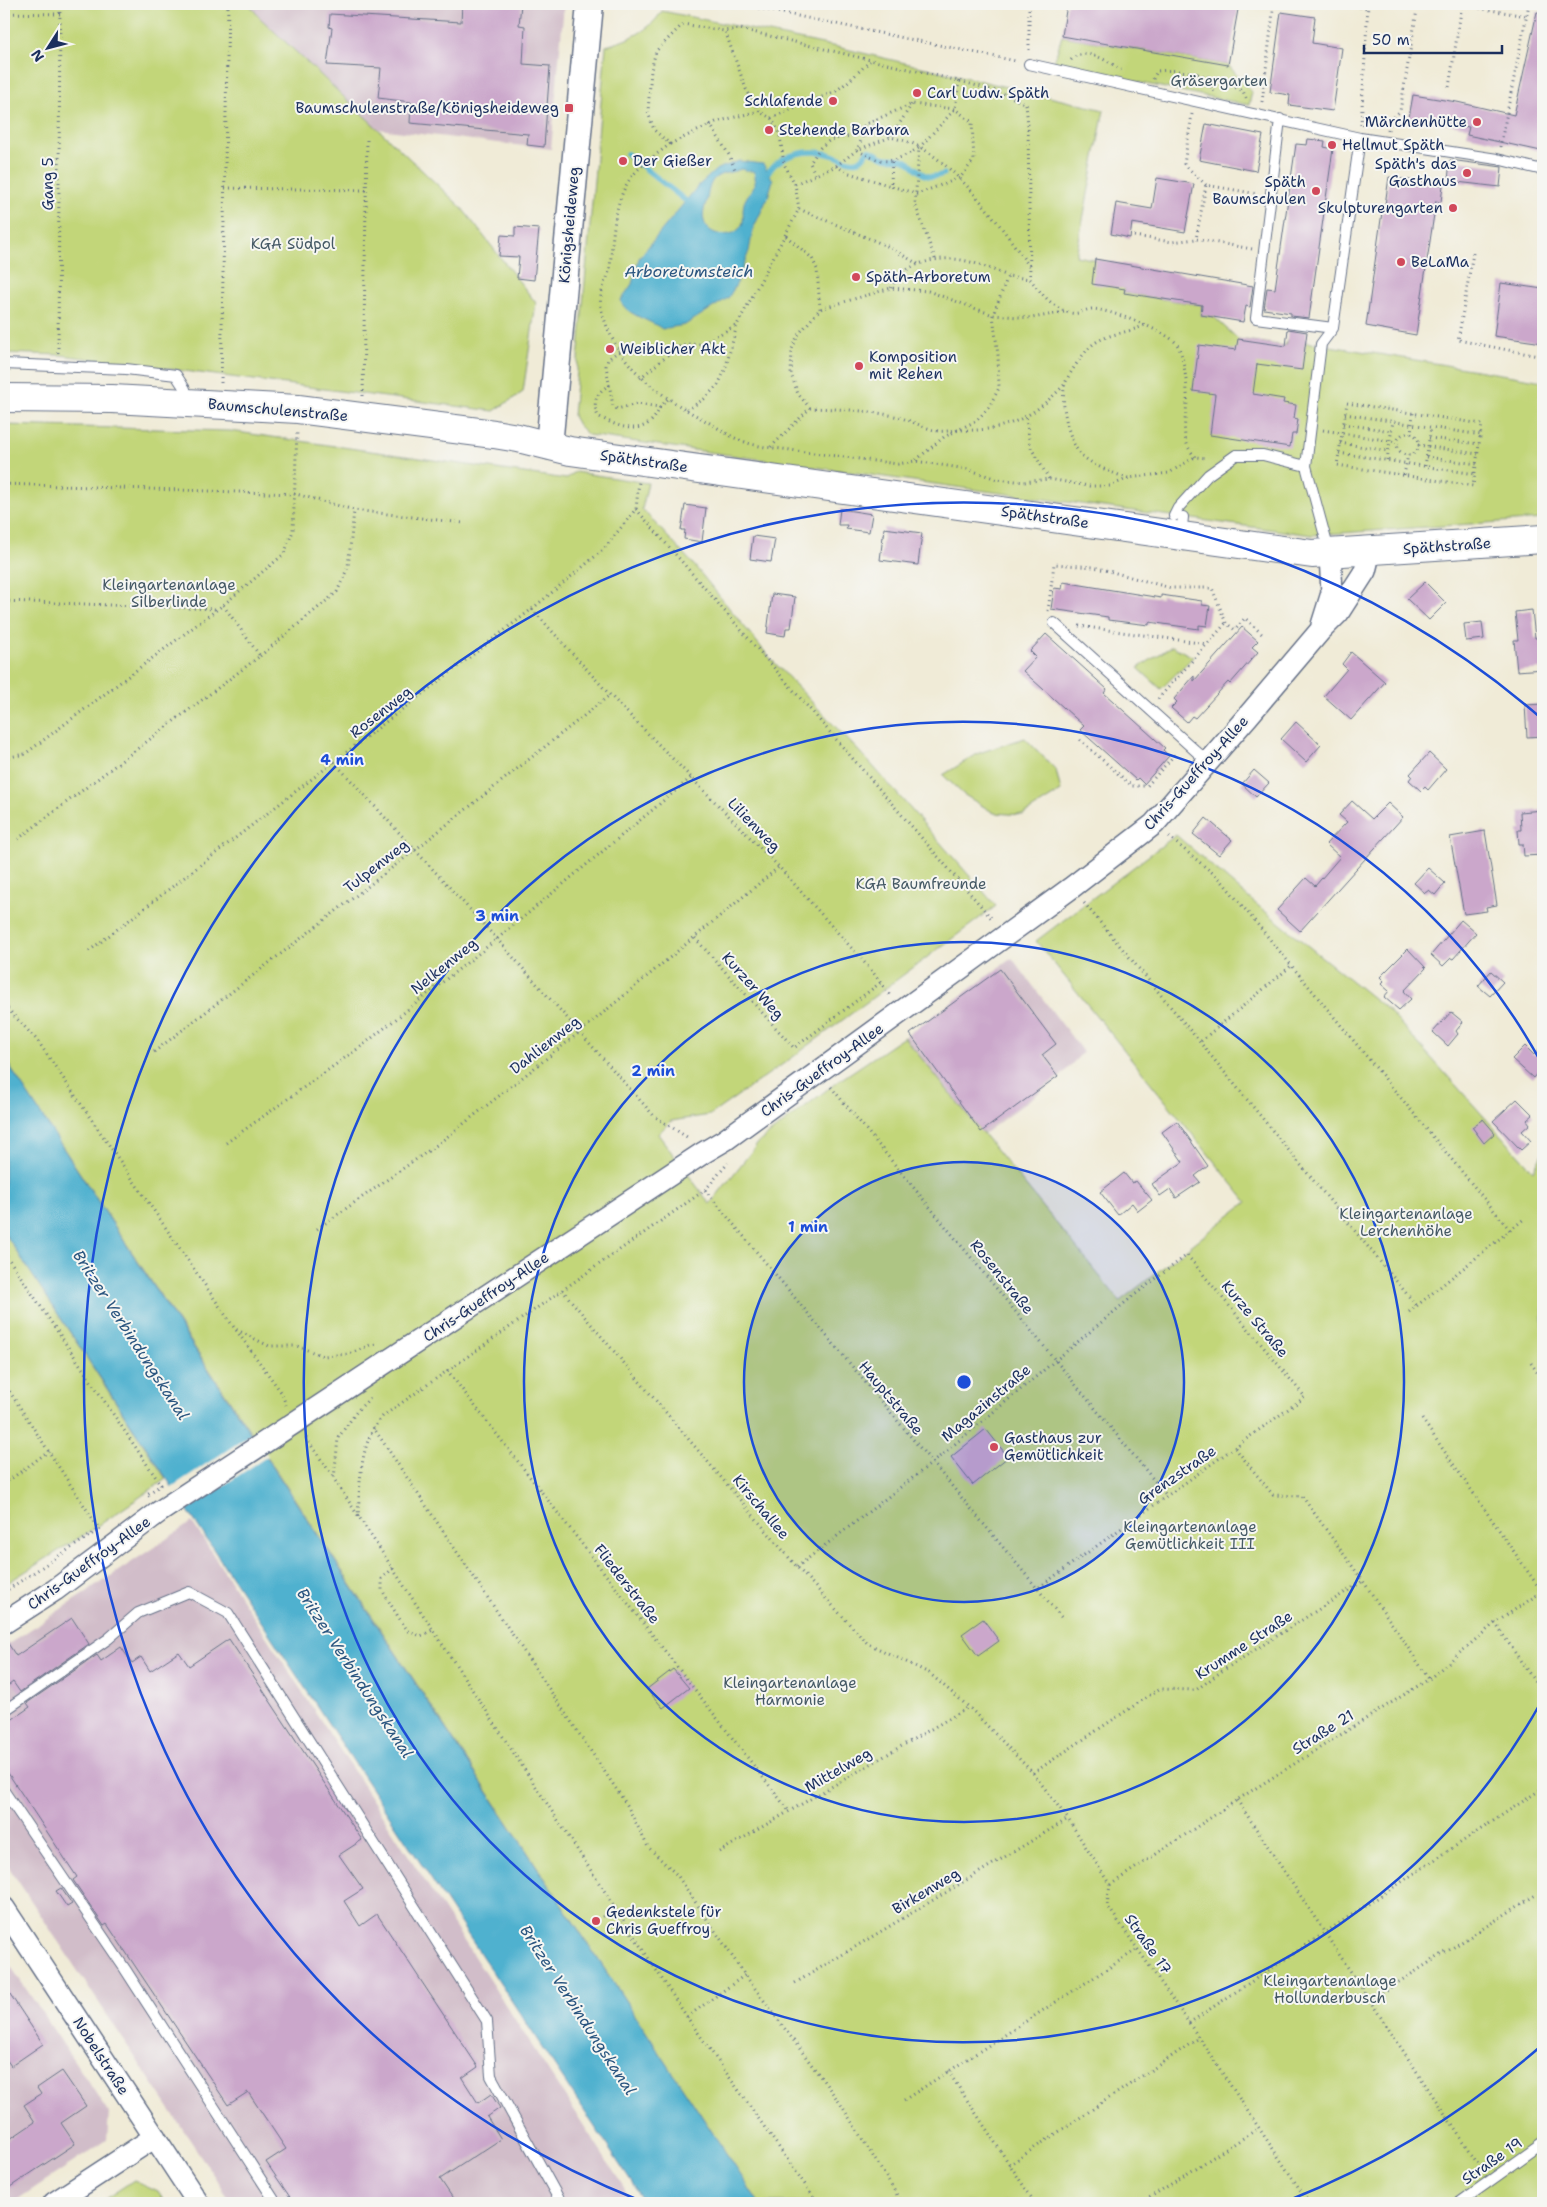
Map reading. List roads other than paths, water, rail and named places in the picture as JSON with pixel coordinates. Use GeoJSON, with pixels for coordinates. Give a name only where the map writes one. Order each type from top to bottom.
{"type":"FeatureCollection","features":[{"type":"Feature","properties":{"kind":"main road","name":"Baumschulenstraße"},"geometry":{"type":"LineString","coordinates":[[4,398],[220,404],[298,409],[494,434],[549,446]]}},
{"type":"Feature","properties":{"kind":"main road","name":"Späthstraße"},"geometry":{"type":"LineString","coordinates":[[549,446],[570,451],[640,460],[1179,523],[1312,554],[1367,552],[1543,539]]}},
{"type":"Feature","properties":{"kind":"street","name":"Königsheideweg"},"geometry":{"type":"LineString","coordinates":[[549,446],[590,4]]}},
{"type":"Feature","properties":{"kind":"street","name":"Chris-Gueffroy-Allee"},"geometry":{"type":"LineString","coordinates":[[4,1623],[55,1590],[174,1502],[266,1441],[300,1429],[392,1359],[703,1152],[725,1140],[1071,888],[1154,824],[1320,631],[1338,613],[1365,571],[1368,563],[1367,552]]}},
{"type":"Feature","properties":{"kind":"street","name":"Chris-Gueffroy-Allee"},"geometry":{"type":"LineString","coordinates":[[1320,631],[1332,593],[1330,554]]}},
{"type":"Feature","properties":{"kind":"street","name":"Nobelstraße"},"geometry":{"type":"LineString","coordinates":[[4,1908],[198,2203]]}},
{"type":"Feature","properties":{"kind":"street"},"geometry":{"type":"LineString","coordinates":[[54,2203],[155,2137]]}},
{"type":"Feature","properties":{"kind":"lane"},"geometry":{"type":"LineString","coordinates":[[1029,64],[1147,92],[1280,119],[1360,138],[1498,160],[1543,170]]}},
{"type":"Feature","properties":{"kind":"lane"},"geometry":{"type":"LineString","coordinates":[[1280,119],[1256,318],[1332,328]]}},
{"type":"Feature","properties":{"kind":"lane"},"geometry":{"type":"LineString","coordinates":[[1330,554],[1306,466],[1321,344],[1332,328],[1360,138]]}},
{"type":"Feature","properties":{"kind":"lane"},"geometry":{"type":"LineString","coordinates":[[4,364],[126,368],[176,375],[185,389],[189,403]]}},
{"type":"Feature","properties":{"kind":"lane"},"geometry":{"type":"LineString","coordinates":[[1179,523],[1178,508],[1208,475],[1236,455],[1263,455],[1306,466]]}},
{"type":"Feature","properties":{"kind":"lane"},"geometry":{"type":"LineString","coordinates":[[1054,623],[1208,762]]}},
{"type":"Feature","properties":{"kind":"lane"},"geometry":{"type":"LineString","coordinates":[[4,1711],[108,1639],[138,1613],[189,1592],[228,1613],[487,2021],[491,2076],[561,2203]]}},
{"type":"Feature","properties":{"kind":"lane"},"geometry":{"type":"LineString","coordinates":[[4,1791],[125,1969],[276,2203]]}},
{"type":"Feature","properties":{"kind":"lane","name":"Straße 19"},"geometry":{"type":"LineString","coordinates":[[1458,2203],[1543,2143]]}},
{"type":"Feature","properties":{"kind":"water","name":"Arboretumsteich"},"geometry":{"type":"Polygon","coordinates":[[[739,161],[763,164],[773,180],[768,197],[753,229],[749,251],[736,285],[728,298],[685,325],[662,329],[632,313],[623,305],[621,300],[632,284],[639,258],[698,186],[717,169],[739,161]],[[741,169],[723,174],[713,180],[703,216],[707,227],[711,231],[723,235],[735,232],[740,228],[743,222],[744,203],[755,181],[754,172],[741,169]]]}},
{"type":"Feature","properties":{"kind":"water","name":"Britzer Verbindungskanal"},"geometry":{"type":"Polygon","coordinates":[[[4,1058],[759,2203],[645,2203],[4,1232],[4,1058]]]}},
{"type":"Feature","properties":{"kind":"waterway"},"geometry":{"type":"LineString","coordinates":[[769,171],[782,160],[799,153],[817,152],[854,162],[865,156],[868,150],[884,157],[902,159],[913,165],[924,175],[936,176],[944,174]]}},
{"type":"Feature","properties":{"kind":"waterway"},"geometry":{"type":"LineString","coordinates":[[627,154],[686,201]]}},
{"type":"Feature","properties":{"kind":"place","name":"Carl Ludw. Späth"},"geometry":{"type":"Point","coordinates":[917,93]}},
{"type":"Feature","properties":{"kind":"place","name":"Schlafende"},"geometry":{"type":"Point","coordinates":[833,101]}},
{"type":"Feature","properties":{"kind":"place","name":"Baumschulenstraße/Königsheideweg"},"geometry":{"type":"Point","coordinates":[569,108]}},
{"type":"Feature","properties":{"kind":"place","name":"Märchenhütte"},"geometry":{"type":"Point","coordinates":[1477,122]}},
{"type":"Feature","properties":{"kind":"place","name":"Stehende Barbara"},"geometry":{"type":"Point","coordinates":[769,130]}},
{"type":"Feature","properties":{"kind":"place","name":"Hellmut Späth"},"geometry":{"type":"Point","coordinates":[1332,145]}},
{"type":"Feature","properties":{"kind":"place","name":"Der Gießer"},"geometry":{"type":"Point","coordinates":[623,161]}},
{"type":"Feature","properties":{"kind":"place","name":"Späth's das Gasthaus"},"geometry":{"type":"Point","coordinates":[1467,173]}},
{"type":"Feature","properties":{"kind":"place","name":"Späth Baumschulen"},"geometry":{"type":"Point","coordinates":[1316,191]}},
{"type":"Feature","properties":{"kind":"place","name":"Skulpturengarten"},"geometry":{"type":"Point","coordinates":[1453,208]}},
{"type":"Feature","properties":{"kind":"place","name":"BeLaMa"},"geometry":{"type":"Point","coordinates":[1401,262]}},
{"type":"Feature","properties":{"kind":"place","name":"Späth-Arboretum"},"geometry":{"type":"Point","coordinates":[856,277]}},
{"type":"Feature","properties":{"kind":"place","name":"Weiblicher Akt"},"geometry":{"type":"Point","coordinates":[610,349]}},
{"type":"Feature","properties":{"kind":"place","name":"Komposition mit Rehen"},"geometry":{"type":"Point","coordinates":[859,366]}},
{"type":"Feature","properties":{"kind":"place","name":"Gasthaus zur Gemütlichkeit"},"geometry":{"type":"Point","coordinates":[994,1447]}},
{"type":"Feature","properties":{"kind":"place","name":"Gedenkstele für Chris Gueffroy"},"geometry":{"type":"Point","coordinates":[596,1921]}},
{"type":"Feature","properties":{"kind":"park label","name":"Gräsergarten"},"geometry":{"type":"Point","coordinates":[1219,81]}},
{"type":"Feature","properties":{"kind":"park label","name":"KGA Südpol"},"geometry":{"type":"Point","coordinates":[293,244]}},
{"type":"Feature","properties":{"kind":"park label","name":"Kleingartenanlage Silberlinde"},"geometry":{"type":"Point","coordinates":[169,594]}},
{"type":"Feature","properties":{"kind":"park label","name":"KGA Baumfreunde"},"geometry":{"type":"Point","coordinates":[921,884]}},
{"type":"Feature","properties":{"kind":"park label","name":"Kleingartenanlage Lerchenhöhe"},"geometry":{"type":"Point","coordinates":[1406,1222]}},
{"type":"Feature","properties":{"kind":"park label","name":"Kleingartenanlage Gemütlichkeit III"},"geometry":{"type":"Point","coordinates":[1190,1536]}},
{"type":"Feature","properties":{"kind":"park label","name":"Kleingartenanlage Harmonie"},"geometry":{"type":"Point","coordinates":[790,1692]}},
{"type":"Feature","properties":{"kind":"park label","name":"Kleingartenanlage Hollunderbusch"},"geometry":{"type":"Point","coordinates":[1330,1990]}}]}
